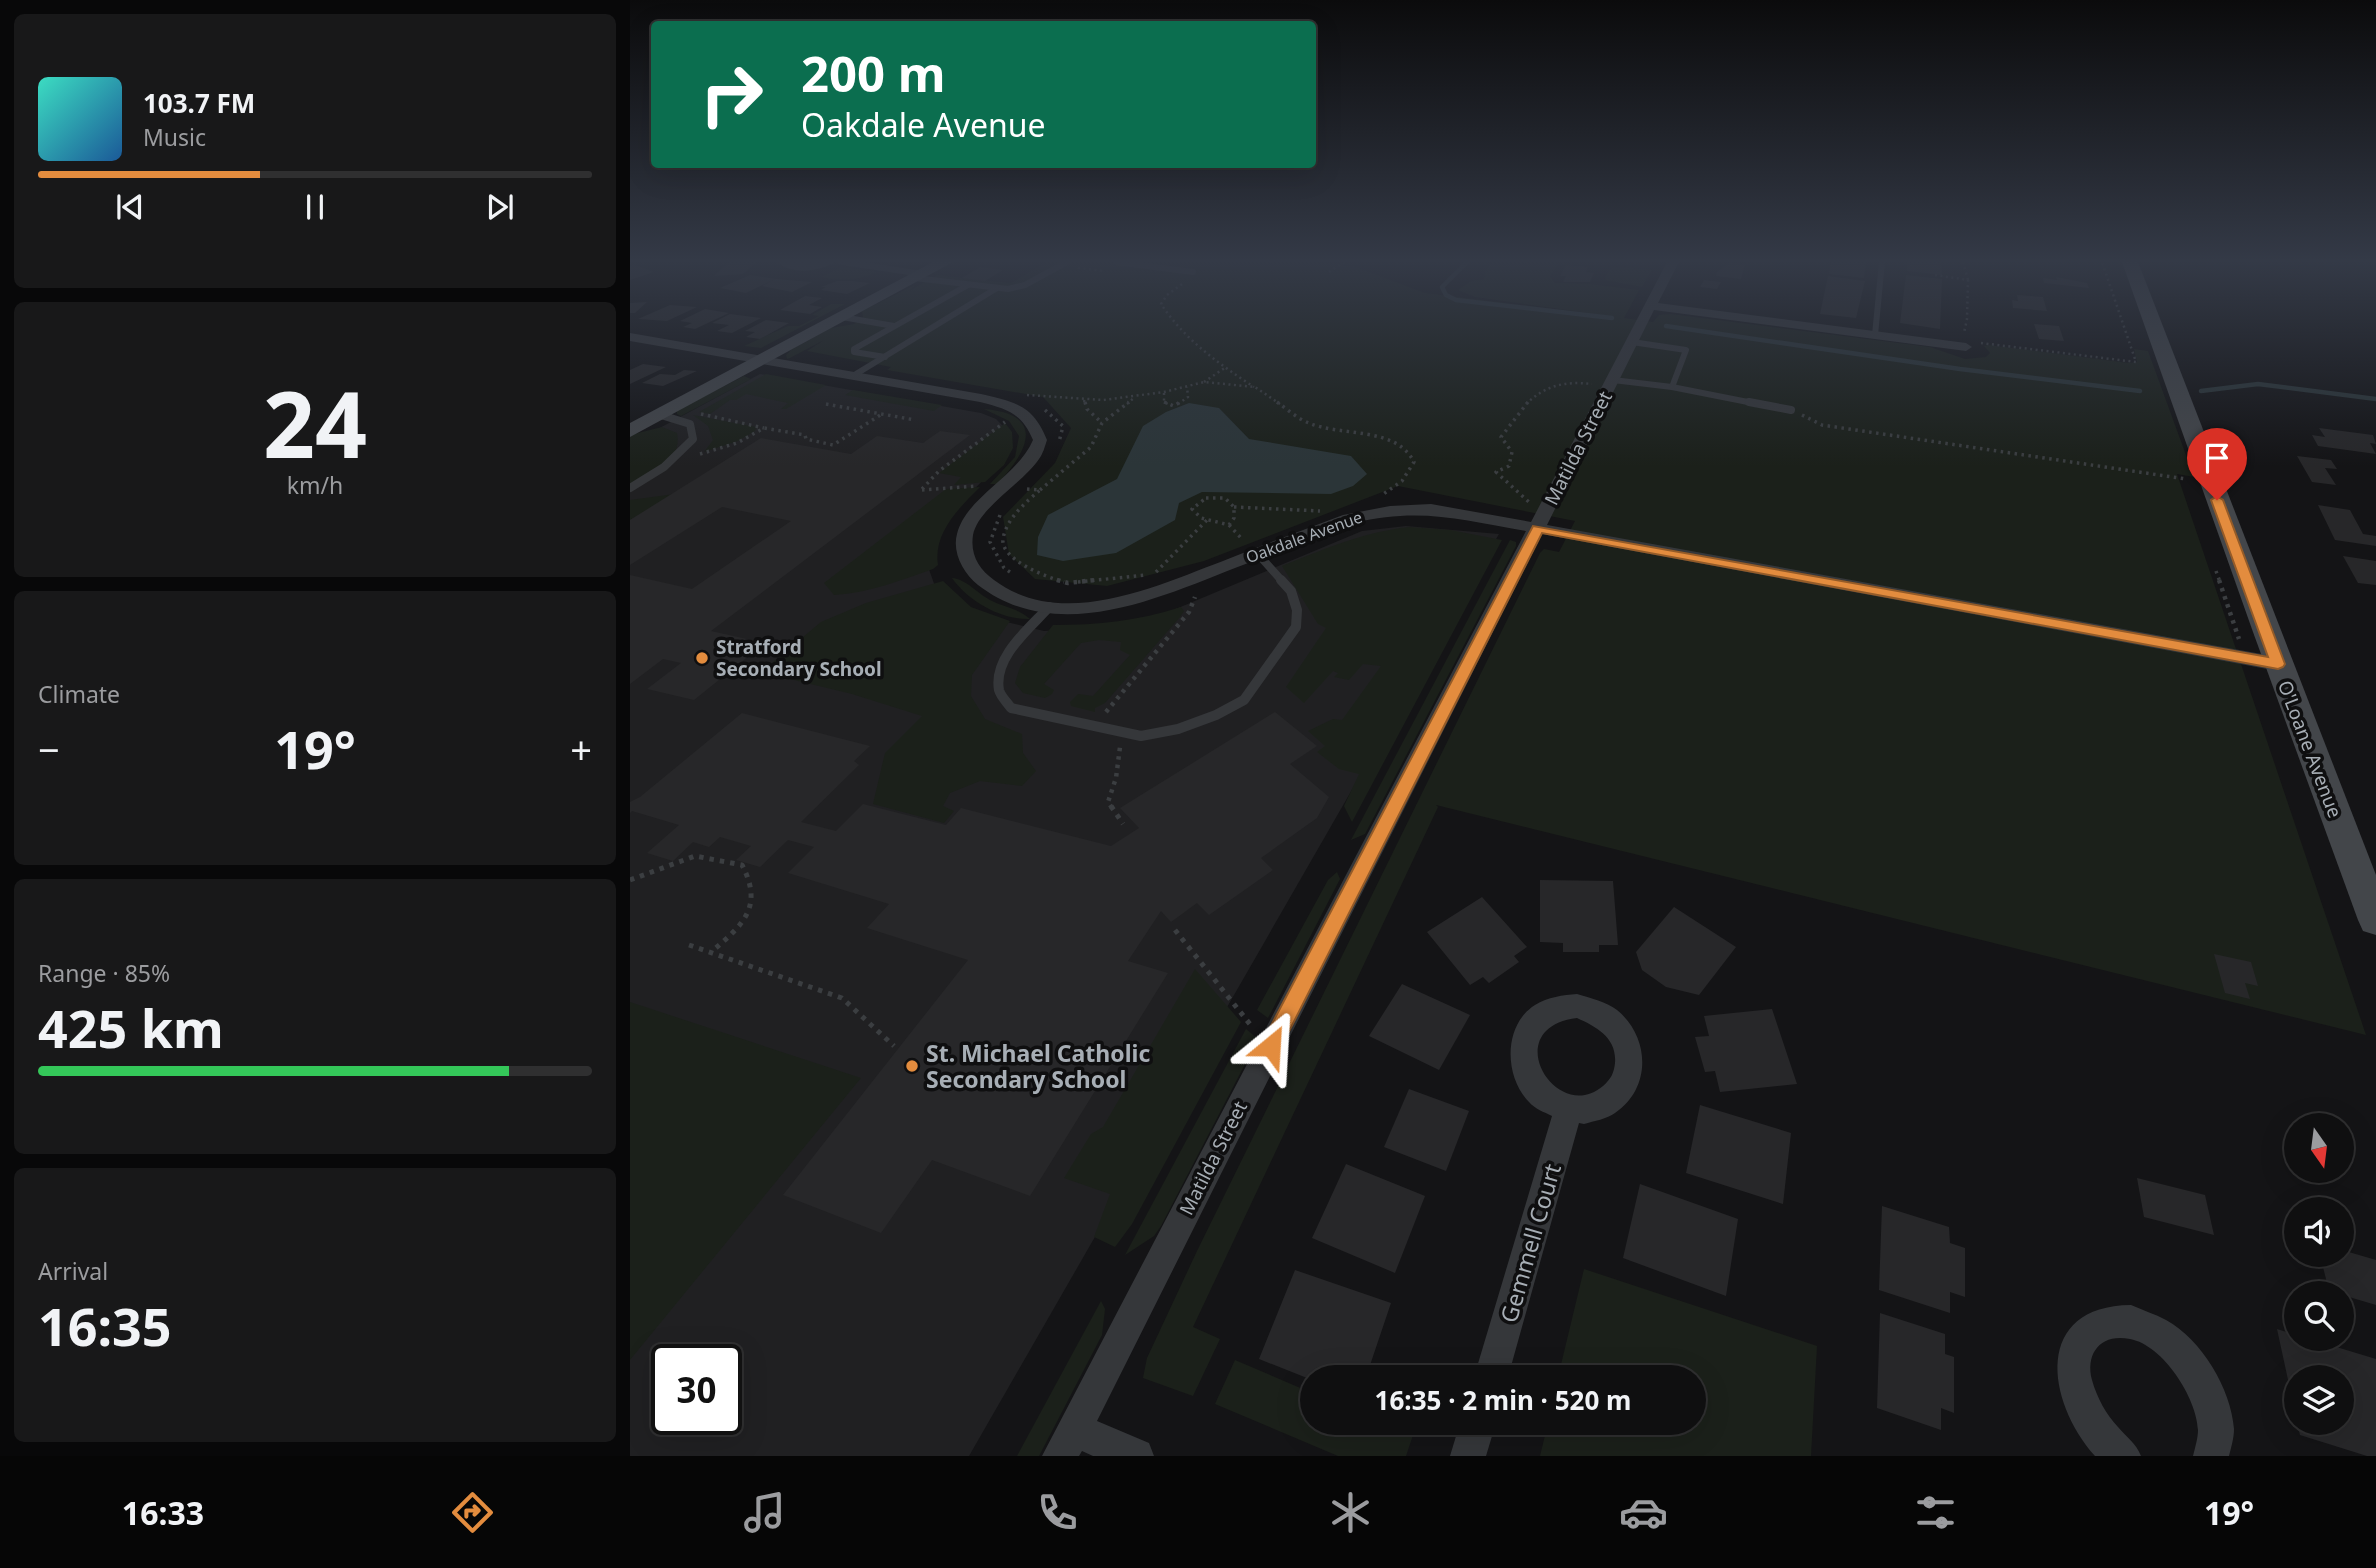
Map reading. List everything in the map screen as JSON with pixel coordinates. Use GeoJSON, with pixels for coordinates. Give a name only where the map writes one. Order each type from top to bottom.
{"type":"FeatureCollection","features":[{"type":"Feature","properties":{"kind":"main road"},"geometry":{"type":"LineString","coordinates":[[630,431],[817,330]]}},
{"type":"Feature","properties":{"kind":"main road","name":"O'Loane Avenue"},"geometry":{"type":"LineString","coordinates":[[2155,330],[2278,664],[2360,865],[2376,920]]}},
{"type":"Feature","properties":{"kind":"street","name":"Matilda Street"},"geometry":{"type":"LineString","coordinates":[[1067,1443],[1638,330]]}},
{"type":"Feature","properties":{"kind":"street"},"geometry":{"type":"LineString","coordinates":[[1836,330],[1966,347]]}},
{"type":"Feature","properties":{"kind":"street","name":"Oakdale Avenue"},"geometry":{"type":"LineString","coordinates":[[630,337],[856,374],[1000,402],[1027,416],[1038,428],[1042,442],[1033,460],[976,512],[963,535],[966,557],[978,576],[1007,596],[1049,607],[1093,607],[1136,599],[1349,519],[1376,512],[1409,508],[1431,509],[1543,518],[2278,664]]}},
{"type":"Feature","properties":{"kind":"street","name":"Gemmell Court"},"geometry":{"type":"LineString","coordinates":[[1494,1365],[1569,1108]]}},
{"type":"Feature","properties":{"kind":"street"},"geometry":{"type":"LineString","coordinates":[[2123,1456],[2095,1427],[2080,1401],[2073,1373],[2073,1361],[2079,1341],[2092,1327],[2118,1320],[2141,1326],[2162,1338],[2185,1357],[2203,1382],[2217,1422],[2216,1446],[2211,1456]]}},
{"type":"Feature","properties":{"kind":"street"},"geometry":{"type":"LineString","coordinates":[[1468,1456],[1474,1435]]}},
{"type":"Feature","properties":{"kind":"street"},"geometry":{"type":"LineString","coordinates":[[1067,1443],[1136,1456]]}},
{"type":"Feature","properties":{"kind":"lane"},"geometry":{"type":"LineString","coordinates":[[885,357],[854,352],[853,349],[887,330]]}},
{"type":"Feature","properties":{"kind":"lane"},"geometry":{"type":"LineString","coordinates":[[856,374],[929,330]]}},
{"type":"Feature","properties":{"kind":"lane"},"geometry":{"type":"LineString","coordinates":[[1875,330],[1875,335]]}},
{"type":"Feature","properties":{"kind":"lane"},"geometry":{"type":"LineString","coordinates":[[1632,342],[1686,350],[1672,387]]}},
{"type":"Feature","properties":{"kind":"lane"},"geometry":{"type":"LineString","coordinates":[[1611,383],[1672,387],[1791,410]]}},
{"type":"Feature","properties":{"kind":"lane"},"geometry":{"type":"LineString","coordinates":[[630,488],[648,480],[677,459],[693,439],[690,424],[661,415]]}},
{"type":"Feature","properties":{"kind":"lane"},"geometry":{"type":"LineString","coordinates":[[1049,607],[1013,647],[999,672],[999,692],[1011,708],[1141,736],[1178,729],[1216,715],[1244,700],[1296,627],[1297,610],[1291,591],[1258,554]]}},
{"type":"Feature","properties":{"kind":"path"},"geometry":{"type":"LineString","coordinates":[[1180,330],[1226,366],[1308,423],[1332,430],[1387,438],[1401,444],[1414,462],[1412,470],[1394,488],[1376,497]]}},
{"type":"Feature","properties":{"kind":"path"},"geometry":{"type":"LineString","coordinates":[[1965,330],[1960,339],[1966,347],[1987,343],[2136,362],[2125,330]]}},
{"type":"Feature","properties":{"kind":"path"},"geometry":{"type":"LineString","coordinates":[[1205,382],[1226,366]]}},
{"type":"Feature","properties":{"kind":"path"},"geometry":{"type":"LineString","coordinates":[[1019,396],[1084,400],[1164,392],[1205,382],[1255,387]]}},
{"type":"Feature","properties":{"kind":"path"},"geometry":{"type":"LineString","coordinates":[[1543,518],[1496,472],[1509,466],[1512,452],[1502,437],[1523,404],[1544,389],[1563,383],[1611,383]]}},
{"type":"Feature","properties":{"kind":"path"},"geometry":{"type":"LineString","coordinates":[[1164,392],[1164,402],[1174,406],[1186,401],[1187,387]]}},
{"type":"Feature","properties":{"kind":"path"},"geometry":{"type":"LineString","coordinates":[[1138,395],[1102,423],[1091,447],[1020,506],[1003,538],[1004,545],[1024,567],[1045,577],[1068,583],[1171,570]]}},
{"type":"Feature","properties":{"kind":"path"},"geometry":{"type":"LineString","coordinates":[[1084,400],[1087,409],[1102,423]]}},
{"type":"Feature","properties":{"kind":"path"},"geometry":{"type":"LineString","coordinates":[[826,404],[915,420]]}},
{"type":"Feature","properties":{"kind":"path"},"geometry":{"type":"LineString","coordinates":[[1791,410],[1822,425],[2211,483]]}},
{"type":"Feature","properties":{"kind":"path"},"geometry":{"type":"LineString","coordinates":[[693,412],[805,435],[806,439],[833,445],[882,414]]}},
{"type":"Feature","properties":{"kind":"path"},"geometry":{"type":"LineString","coordinates":[[1006,421],[939,471],[922,490],[986,485],[1040,490]]}},
{"type":"Feature","properties":{"kind":"path"},"geometry":{"type":"LineString","coordinates":[[699,455],[737,443],[764,428]]}},
{"type":"Feature","properties":{"kind":"path"},"geometry":{"type":"LineString","coordinates":[[1242,539],[1229,525],[1207,520],[1192,509],[1195,503],[1217,496],[1225,498],[1234,506],[1325,511]]}},
{"type":"Feature","properties":{"kind":"path"},"geometry":{"type":"LineString","coordinates":[[1229,525],[1234,518],[1234,506]]}},
{"type":"Feature","properties":{"kind":"path"},"geometry":{"type":"LineString","coordinates":[[1150,574],[1159,570],[1207,520]]}},
{"type":"Feature","properties":{"kind":"path"},"geometry":{"type":"LineString","coordinates":[[1095,726],[1189,612],[1210,571]]}},
{"type":"Feature","properties":{"kind":"path"},"geometry":{"type":"LineString","coordinates":[[1122,731],[1116,778],[1108,802],[1123,824]]}},
{"type":"Feature","properties":{"kind":"path"},"geometry":{"type":"LineString","coordinates":[[630,880],[695,856],[742,865],[753,888],[749,907],[733,933],[710,952]]}},
{"type":"Feature","properties":{"kind":"path"},"geometry":{"type":"LineString","coordinates":[[1175,930],[1245,1020],[1271,1046]]}},
{"type":"Feature","properties":{"kind":"path"},"geometry":{"type":"LineString","coordinates":[[689,945],[842,998],[894,1046]]}},
{"type":"Feature","properties":{"kind":"shaded area"},"geometry":{"type":"Polygon","coordinates":[[[779,330],[795,330],[761,348],[744,346],[779,330]]]}},
{"type":"Feature","properties":{"kind":"shaded area"},"geometry":{"type":"Polygon","coordinates":[[[827,330],[1796,330],[1930,347],[1965,359],[1986,357],[1990,353],[1984,346],[1988,345],[2129,363],[2137,362],[2134,349],[2148,351],[2194,477],[2177,474],[2366,1035],[1436,805],[1438,807],[1193,1327],[1220,1339],[1193,1396],[1143,1378],[1147,1358],[1197,1251],[1540,553],[1544,549],[1559,552],[1575,521],[1398,486],[1204,561],[1107,586],[1035,579],[1009,554],[1003,517],[1055,463],[1071,428],[1043,397],[887,370],[891,367],[807,351],[824,340],[787,359],[786,355],[827,330]]]}},
{"type":"Feature","properties":{"kind":"shaded area","name":"St. Michael Catholic Secondary School"},"geometry":{"type":"Polygon","coordinates":[[[760,374],[981,413],[996,419],[1008,431],[1002,461],[920,544],[942,606],[1044,631],[1135,626],[1362,531],[1406,526],[1499,534],[969,1456],[630,1456],[630,444],[760,374]]]}},
{"type":"Feature","properties":{"kind":"shaded area"},"geometry":{"type":"Polygon","coordinates":[[[766,374],[826,385],[786,409],[781,409],[788,403],[746,394],[736,400],[730,400],[710,414],[699,412],[766,374]]]}},
{"type":"Feature","properties":{"kind":"shaded area"},"geometry":{"type":"Polygon","coordinates":[[[744,376],[751,379],[681,416],[677,414],[677,410],[744,376]]]}},
{"type":"Feature","properties":{"kind":"shaded area"},"geometry":{"type":"Polygon","coordinates":[[[853,390],[942,405],[934,411],[845,395],[853,390]]]}},
{"type":"Feature","properties":{"kind":"shaded area"},"geometry":{"type":"Polygon","coordinates":[[[1189,403],[1219,408],[1249,439],[1351,456],[1367,474],[1353,486],[1331,494],[1202,492],[1179,503],[1175,520],[1116,553],[1063,561],[1037,555],[1038,537],[1048,515],[1117,479],[1143,426],[1166,412],[1189,403]]]}},
{"type":"Feature","properties":{"kind":"shaded area"},"geometry":{"type":"Polygon","coordinates":[[[984,409],[1004,412],[1017,418],[1024,426],[1026,436],[1017,459],[997,484],[990,484],[1015,457],[1019,436],[1009,421],[984,409]]]}},
{"type":"Feature","properties":{"kind":"shaded area"},"geometry":{"type":"Polygon","coordinates":[[[693,415],[756,427],[755,431],[738,441],[704,452],[713,440],[708,426],[693,415]]]}},
{"type":"Feature","properties":{"kind":"shaded area"},"geometry":{"type":"Polygon","coordinates":[[[1005,423],[1012,432],[1013,448],[1004,465],[985,482],[954,485],[961,477],[939,473],[1005,423]]]}},
{"type":"Feature","properties":{"kind":"shaded area"},"geometry":{"type":"Polygon","coordinates":[[[662,427],[677,433],[675,452],[656,471],[630,484],[630,435],[662,427]]]}},
{"type":"Feature","properties":{"kind":"shaded area"},"geometry":{"type":"Polygon","coordinates":[[[980,487],[949,522],[940,542],[938,565],[933,569],[847,594],[834,595],[824,583],[946,489],[980,487]]]}},
{"type":"Feature","properties":{"kind":"shaded area"},"geometry":{"type":"Polygon","coordinates":[[[675,494],[630,520],[630,500],[675,494]]]}},
{"type":"Feature","properties":{"kind":"shaded area"},"geometry":{"type":"Polygon","coordinates":[[[1409,527],[1450,530],[1502,540],[1352,822],[1344,806],[1359,774],[1339,769],[1317,752],[1325,746],[1308,731],[1333,719],[1342,720],[1381,666],[1363,664],[1349,680],[1334,677],[1338,673],[1333,671],[1304,703],[1286,687],[1326,628],[1318,624],[1282,566],[1360,537],[1409,527]]]}},
{"type":"Feature","properties":{"kind":"shaded area"},"geometry":{"type":"Polygon","coordinates":[[[1510,540],[1516,542],[1516,546],[1365,834],[1351,840],[1510,540]]]}},
{"type":"Feature","properties":{"kind":"shaded area"},"geometry":{"type":"Polygon","coordinates":[[[952,578],[1030,619],[1008,616],[986,608],[952,578]]]}},
{"type":"Feature","properties":{"kind":"shaded area"},"geometry":{"type":"Polygon","coordinates":[[[943,581],[971,607],[1010,621],[972,675],[971,696],[985,719],[1022,734],[1023,753],[1036,771],[1022,786],[980,781],[950,793],[943,806],[954,811],[944,823],[873,804],[885,753],[922,716],[852,694],[761,672],[821,622],[866,603],[943,581]]]}},
{"type":"Feature","properties":{"kind":"shaded area"},"geometry":{"type":"Polygon","coordinates":[[[1181,607],[1184,611],[1180,617],[1105,703],[1095,708],[1095,712],[1071,706],[1070,702],[1078,694],[1093,696],[1130,655],[1120,650],[1121,642],[1099,640],[1081,643],[1044,684],[1054,690],[1045,698],[1023,693],[1015,683],[1020,667],[1053,625],[1118,621],[1181,607]]]}},
{"type":"Feature","properties":{"kind":"shaded area"},"geometry":{"type":"Polygon","coordinates":[[[1337,872],[1340,879],[1268,1018],[1257,1010],[1328,880],[1337,872]]]}},
{"type":"Feature","properties":{"kind":"shaded area"},"geometry":{"type":"Polygon","coordinates":[[[1195,969],[1241,1022],[1132,1224],[1115,1247],[1094,1237],[1110,1194],[1064,1178],[1091,1134],[1103,1127],[1195,969]]]}},
{"type":"Feature","properties":{"kind":"shaded area"},"geometry":{"type":"Polygon","coordinates":[[[630,1002],[861,1078],[630,1360],[630,1002]]]}},
{"type":"Feature","properties":{"kind":"shaded area"},"geometry":{"type":"Polygon","coordinates":[[[1246,1029],[1258,1039],[1161,1226],[1154,1236],[1125,1255],[1246,1029]]]}},
{"type":"Feature","properties":{"kind":"shaded area"},"geometry":{"type":"Polygon","coordinates":[[[1584,1269],[1817,1346],[1811,1456],[1540,1456],[1545,1435],[1706,1435],[1706,1365],[1561,1365],[1584,1269]]]}},
{"type":"Feature","properties":{"kind":"shaded area"},"geometry":{"type":"Polygon","coordinates":[[[1101,1301],[1105,1309],[1102,1335],[1039,1456],[1017,1456],[1101,1301]]]}},
{"type":"Feature","properties":{"kind":"shaded area"},"geometry":{"type":"Polygon","coordinates":[[[1235,1360],[1300,1388],[1300,1435],[1413,1435],[1406,1456],[1338,1456],[1215,1404],[1235,1360]]]}},
{"type":"Feature","properties":{"kind":"building"},"geometry":{"type":"Polygon","coordinates":[[[719,330],[738,330],[732,333],[717,331],[719,330]]]}},
{"type":"Feature","properties":{"kind":"building"},"geometry":{"type":"Polygon","coordinates":[[[776,330],[760,339],[746,337],[755,332],[745,331],[776,330]]]}},
{"type":"Feature","properties":{"kind":"building"},"geometry":{"type":"Polygon","coordinates":[[[2036,330],[2060,330],[2064,341],[2039,339],[2036,330]]]}},
{"type":"Feature","properties":{"kind":"building"},"geometry":{"type":"Polygon","coordinates":[[[643,364],[666,367],[630,384],[630,370],[643,364]]]}},
{"type":"Feature","properties":{"kind":"building"},"geometry":{"type":"Polygon","coordinates":[[[684,370],[697,371],[663,386],[642,383],[660,374],[675,375],[684,370]]]}},
{"type":"Feature","properties":{"kind":"building"},"geometry":{"type":"Polygon","coordinates":[[[2319,428],[2373,435],[2376,444],[2370,443],[2376,454],[2318,446],[2312,435],[2325,437],[2319,428]]]}},
{"type":"Feature","properties":{"kind":"building"},"geometry":{"type":"Polygon","coordinates":[[[940,431],[970,435],[711,631],[765,643],[694,700],[647,689],[681,663],[663,659],[630,684],[630,575],[692,589],[791,521],[722,507],[630,565],[630,520],[761,438],[851,454],[877,436],[923,443],[940,431]]]}},
{"type":"Feature","properties":{"kind":"building"},"geometry":{"type":"Polygon","coordinates":[[[2297,456],[2331,460],[2337,469],[2325,468],[2336,485],[2312,482],[2297,456]]]}},
{"type":"Feature","properties":{"kind":"building"},"geometry":{"type":"Polygon","coordinates":[[[2318,505],[2350,510],[2363,534],[2376,536],[2376,546],[2335,540],[2318,505]]]}},
{"type":"Feature","properties":{"kind":"building"},"geometry":{"type":"Polygon","coordinates":[[[2343,556],[2376,561],[2376,585],[2358,583],[2343,556]]]}},
{"type":"Feature","properties":{"kind":"building"},"geometry":{"type":"Polygon","coordinates":[[[1275,712],[1317,746],[1290,764],[1329,797],[1317,818],[1261,858],[1273,870],[1209,915],[1197,903],[1171,922],[1161,911],[1128,961],[1168,973],[1030,1196],[932,1160],[881,1233],[783,1195],[968,960],[867,928],[889,904],[788,873],[814,847],[788,840],[760,867],[736,860],[751,846],[720,837],[709,847],[693,842],[673,861],[647,853],[679,825],[632,811],[630,813],[630,802],[640,797],[742,713],[870,746],[854,761],[859,765],[801,822],[836,831],[863,804],[946,825],[961,808],[1111,846],[1139,828],[1120,808],[1275,712]]]}},
{"type":"Feature","properties":{"kind":"building"},"geometry":{"type":"Polygon","coordinates":[[[1540,880],[1613,881],[1618,945],[1599,945],[1599,952],[1563,952],[1563,943],[1540,942],[1540,880]]]}},
{"type":"Feature","properties":{"kind":"building"},"geometry":{"type":"Polygon","coordinates":[[[1482,897],[1527,947],[1514,956],[1519,962],[1489,983],[1483,977],[1470,985],[1427,932],[1482,897]]]}},
{"type":"Feature","properties":{"kind":"building"},"geometry":{"type":"Polygon","coordinates":[[[1674,907],[1736,947],[1699,995],[1666,987],[1642,970],[1636,952],[1674,907]]]}},
{"type":"Feature","properties":{"kind":"building"},"geometry":{"type":"Polygon","coordinates":[[[2214,954],[2251,962],[2258,986],[2245,983],[2250,999],[2225,993],[2214,954]]]}},
{"type":"Feature","properties":{"kind":"building"},"geometry":{"type":"Polygon","coordinates":[[[1402,984],[1470,1015],[1439,1070],[1369,1036],[1402,984]]]}},
{"type":"Feature","properties":{"kind":"building"},"geometry":{"type":"Polygon","coordinates":[[[1772,1009],[1797,1084],[1720,1092],[1715,1071],[1705,1072],[1695,1037],[1709,1036],[1704,1016],[1772,1009]]]}},
{"type":"Feature","properties":{"kind":"building"},"geometry":{"type":"Polygon","coordinates":[[[1409,1089],[1469,1111],[1446,1171],[1384,1147],[1409,1089]]]}},
{"type":"Feature","properties":{"kind":"building"},"geometry":{"type":"Polygon","coordinates":[[[1700,1105],[1791,1133],[1783,1204],[1686,1173],[1700,1105]]]}},
{"type":"Feature","properties":{"kind":"building"},"geometry":{"type":"Polygon","coordinates":[[[1346,1164],[1425,1196],[1395,1273],[1312,1238],[1346,1164]]]}},
{"type":"Feature","properties":{"kind":"building"},"geometry":{"type":"Polygon","coordinates":[[[2137,1178],[2205,1195],[2214,1235],[2144,1217],[2137,1178]]]}},
{"type":"Feature","properties":{"kind":"building"},"geometry":{"type":"Polygon","coordinates":[[[1640,1184],[1738,1219],[1726,1296],[1623,1258],[1640,1184]]]}},
{"type":"Feature","properties":{"kind":"building"},"geometry":{"type":"Polygon","coordinates":[[[1882,1206],[1949,1227],[1950,1243],[1965,1248],[1965,1297],[1950,1292],[1950,1313],[1879,1290],[1882,1206]]]}},
{"type":"Feature","properties":{"kind":"building"},"geometry":{"type":"Polygon","coordinates":[[[2354,1254],[2376,1260],[2376,1305],[2354,1298],[2354,1281],[2326,1281],[2323,1267],[2354,1267],[2354,1254]]]}},
{"type":"Feature","properties":{"kind":"building"},"geometry":{"type":"Polygon","coordinates":[[[1295,1270],[1391,1303],[1370,1365],[1300,1365],[1300,1375],[1259,1359],[1295,1270]]]}},
{"type":"Feature","properties":{"kind":"building"},"geometry":{"type":"Polygon","coordinates":[[[1880,1313],[1945,1334],[1945,1354],[1954,1357],[1954,1413],[1941,1408],[1941,1430],[1877,1408],[1880,1313]]]}},
{"type":"Feature","properties":{"kind":"building"},"geometry":{"type":"Polygon","coordinates":[[[2277,1329],[2284,1331],[2284,1351],[2350,1351],[2376,1359],[2376,1456],[2367,1456],[2300,1435],[2354,1435],[2354,1365],[2285,1365],[2277,1329]]]}},
{"type":"Feature","properties":{"kind":"waterway"},"geometry":{"type":"LineString","coordinates":[[1693,330],[1960,369],[2140,391]]}},
{"type":"Feature","properties":{"kind":"waterway"},"geometry":{"type":"LineString","coordinates":[[2201,391],[2258,384],[2376,399]]}},
{"type":"Feature","properties":{"kind":"place","name":"Stratford Secondary School"},"geometry":{"type":"Point","coordinates":[702,658]}},
{"type":"Feature","properties":{"kind":"place","name":"St. Michael Catholic Secondary School"},"geometry":{"type":"Point","coordinates":[912,1066]}},
{"type":"Feature","properties":{"kind":"route"},"geometry":{"type":"LineString","coordinates":[[1271,1046],[1538,528],[2278,664],[2217,500]]}}]}
